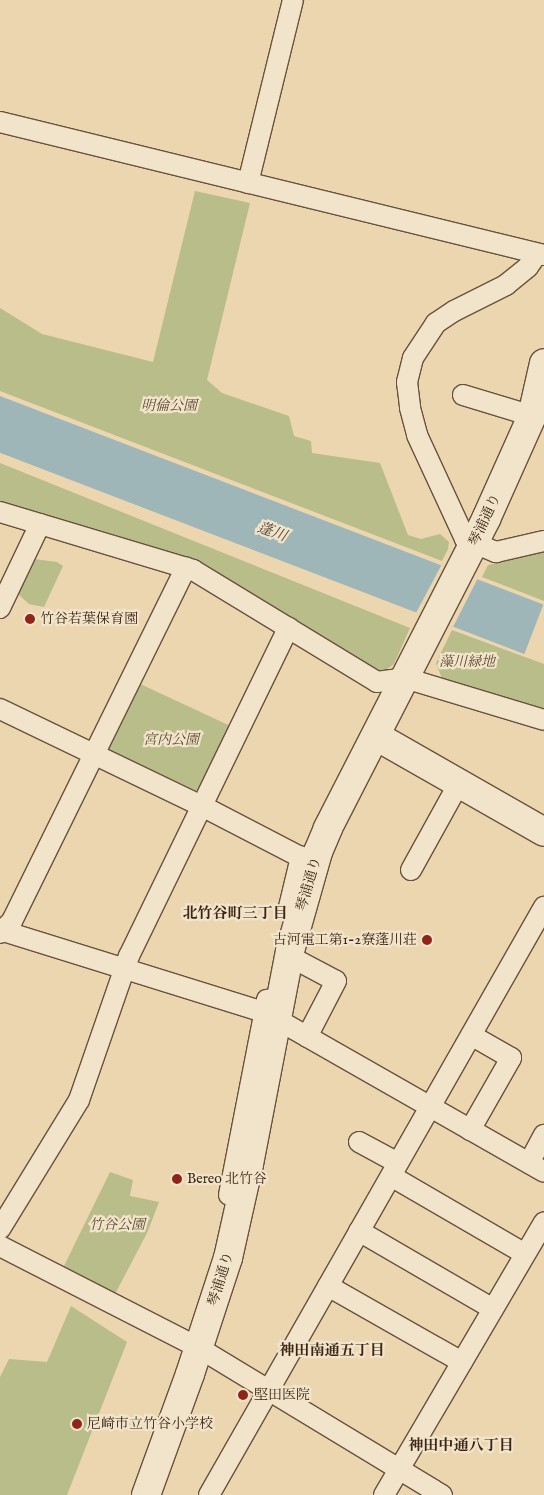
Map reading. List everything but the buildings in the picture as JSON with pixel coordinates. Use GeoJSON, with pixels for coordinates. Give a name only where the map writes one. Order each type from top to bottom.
{"type":"FeatureCollection","features":[{"type":"Feature","properties":{"kind":"street"},"geometry":{"type":"LineString","coordinates":[[248,182],[293,0]]}},
{"type":"Feature","properties":{"kind":"street"},"geometry":{"type":"LineString","coordinates":[[0,122],[541,255]]}},
{"type":"Feature","properties":{"kind":"street"},"geometry":{"type":"LineString","coordinates":[[541,255],[506,285],[436,323],[413,358],[407,382],[410,408],[418,435],[471,550],[496,552],[544,541]]}},
{"type":"Feature","properties":{"kind":"street","name":"琴浦通り"},"geometry":{"type":"LineString","coordinates":[[146,1495],[193,1346],[228,1258],[236,1222],[270,1016],[289,956],[308,860],[328,828],[471,550],[532,416],[544,363]]}},
{"type":"Feature","properties":{"kind":"street"},"geometry":{"type":"LineString","coordinates":[[462,395],[532,416]]}},
{"type":"Feature","properties":{"kind":"street"},"geometry":{"type":"LineString","coordinates":[[0,512],[186,568],[208,578],[377,682],[405,678],[544,720]]}},
{"type":"Feature","properties":{"kind":"street"},"geometry":{"type":"LineString","coordinates":[[0,608],[40,524]]}},
{"type":"Feature","properties":{"kind":"street"},"geometry":{"type":"LineString","coordinates":[[1,931],[12,921],[186,568]]}},
{"type":"Feature","properties":{"kind":"street"},"geometry":{"type":"LineString","coordinates":[[0,1229],[79,1100],[124,968],[288,628]]}},
{"type":"Feature","properties":{"kind":"street"},"geometry":{"type":"LineString","coordinates":[[0,709],[202,806],[308,860],[270,1016]]}},
{"type":"Feature","properties":{"kind":"street"},"geometry":{"type":"LineString","coordinates":[[376,736],[544,832]]}},
{"type":"Feature","properties":{"kind":"street"},"geometry":{"type":"LineString","coordinates":[[412,870],[459,784]]}},
{"type":"Feature","properties":{"kind":"street"},"geometry":{"type":"LineString","coordinates":[[209,1495],[544,906]]}},
{"type":"Feature","properties":{"kind":"street"},"geometry":{"type":"LineString","coordinates":[[1,931],[124,968],[270,1016],[536,1167],[544,1135]]}},
{"type":"Feature","properties":{"kind":"street"},"geometry":{"type":"LineString","coordinates":[[289,956],[336,981],[307,1037]]}},
{"type":"Feature","properties":{"kind":"street"},"geometry":{"type":"LineString","coordinates":[[470,1130],[511,1058],[471,1035]]}},
{"type":"Feature","properties":{"kind":"street"},"geometry":{"type":"LineString","coordinates":[[359,1142],[394,1169],[525,1254]]}},
{"type":"Feature","properties":{"kind":"street"},"geometry":{"type":"LineString","coordinates":[[384,1495],[544,1222]]}},
{"type":"Feature","properties":{"kind":"street"},"geometry":{"type":"LineString","coordinates":[[359,1231],[493,1309]]}},
{"type":"Feature","properties":{"kind":"street"},"geometry":{"type":"LineString","coordinates":[[0,1246],[193,1346],[269,1389],[442,1495]]}},
{"type":"Feature","properties":{"kind":"street"},"geometry":{"type":"LineString","coordinates":[[328,1286],[462,1362]]}},
{"type":"Feature","properties":{"kind":"green space","name":"明倫公園"},"geometry":{"type":"Polygon","coordinates":[[[195,191],[250,203],[207,380],[222,393],[289,416],[294,436],[311,441],[312,453],[380,463],[408,535],[421,539],[440,534],[449,542],[442,561],[0,391],[0,308],[42,334],[153,362],[195,191]]]}},
{"type":"Feature","properties":{"kind":"green space"},"geometry":{"type":"Polygon","coordinates":[[[0,463],[410,628],[394,664],[380,674],[198,564],[0,505],[0,463]]]}},
{"type":"Feature","properties":{"kind":"green space"},"geometry":{"type":"Polygon","coordinates":[[[544,552],[544,601],[482,577],[488,565],[544,552]]]}},
{"type":"Feature","properties":{"kind":"green space"},"geometry":{"type":"Polygon","coordinates":[[[34,559],[57,562],[63,566],[44,607],[29,604],[18,594],[34,559]]]}},
{"type":"Feature","properties":{"kind":"green space","name":"藻川緑地"},"geometry":{"type":"Polygon","coordinates":[[[452,630],[544,664],[544,712],[443,681],[436,663],[452,630]]]}},
{"type":"Feature","properties":{"kind":"green space","name":"宮内公園"},"geometry":{"type":"Polygon","coordinates":[[[136,682],[232,727],[201,793],[105,748],[136,682]]]}},
{"type":"Feature","properties":{"kind":"green space","name":"竹谷公園"},"geometry":{"type":"Polygon","coordinates":[[[110,1172],[133,1180],[130,1196],[159,1202],[148,1231],[114,1296],[62,1270],[110,1172]]]}},
{"type":"Feature","properties":{"kind":"green space"},"geometry":{"type":"Polygon","coordinates":[[[71,1306],[127,1342],[67,1495],[0,1495],[0,1377],[9,1359],[47,1362],[71,1306]]]}},
{"type":"Feature","properties":{"kind":"water","name":"蓬川"},"geometry":{"type":"Polygon","coordinates":[[[0,396],[543,605],[524,654],[0,453],[0,396]]]}},
{"type":"Feature","properties":{"kind":"pier"},"geometry":{"type":"Polygon","coordinates":[[[443,562],[479,576],[453,627],[416,613],[443,562]]]}},
{"type":"Feature","properties":{"kind":"place","name":"竹谷若葉保育園"},"geometry":{"type":"Point","coordinates":[30,619]}},
{"type":"Feature","properties":{"kind":"place","name":"古河電工第1-2寮蓬川荘"},"geometry":{"type":"Point","coordinates":[427,940]}},
{"type":"Feature","properties":{"kind":"place","name":"Bereo 北竹谷"},"geometry":{"type":"Point","coordinates":[177,1179]}},
{"type":"Feature","properties":{"kind":"place","name":"堅田医院"},"geometry":{"type":"Point","coordinates":[243,1395]}},
{"type":"Feature","properties":{"kind":"place","name":"尼崎市立竹谷小学校"},"geometry":{"type":"Point","coordinates":[77,1424]}},
{"type":"Feature","properties":{"kind":"district","name":"北竹谷町三丁目"},"geometry":{"type":"Point","coordinates":[235,914]}},
{"type":"Feature","properties":{"kind":"district","name":"神田南通五丁目"},"geometry":{"type":"Point","coordinates":[332,1351]}},
{"type":"Feature","properties":{"kind":"district","name":"神田中通八丁目"},"geometry":{"type":"Point","coordinates":[461,1446]}}]}
